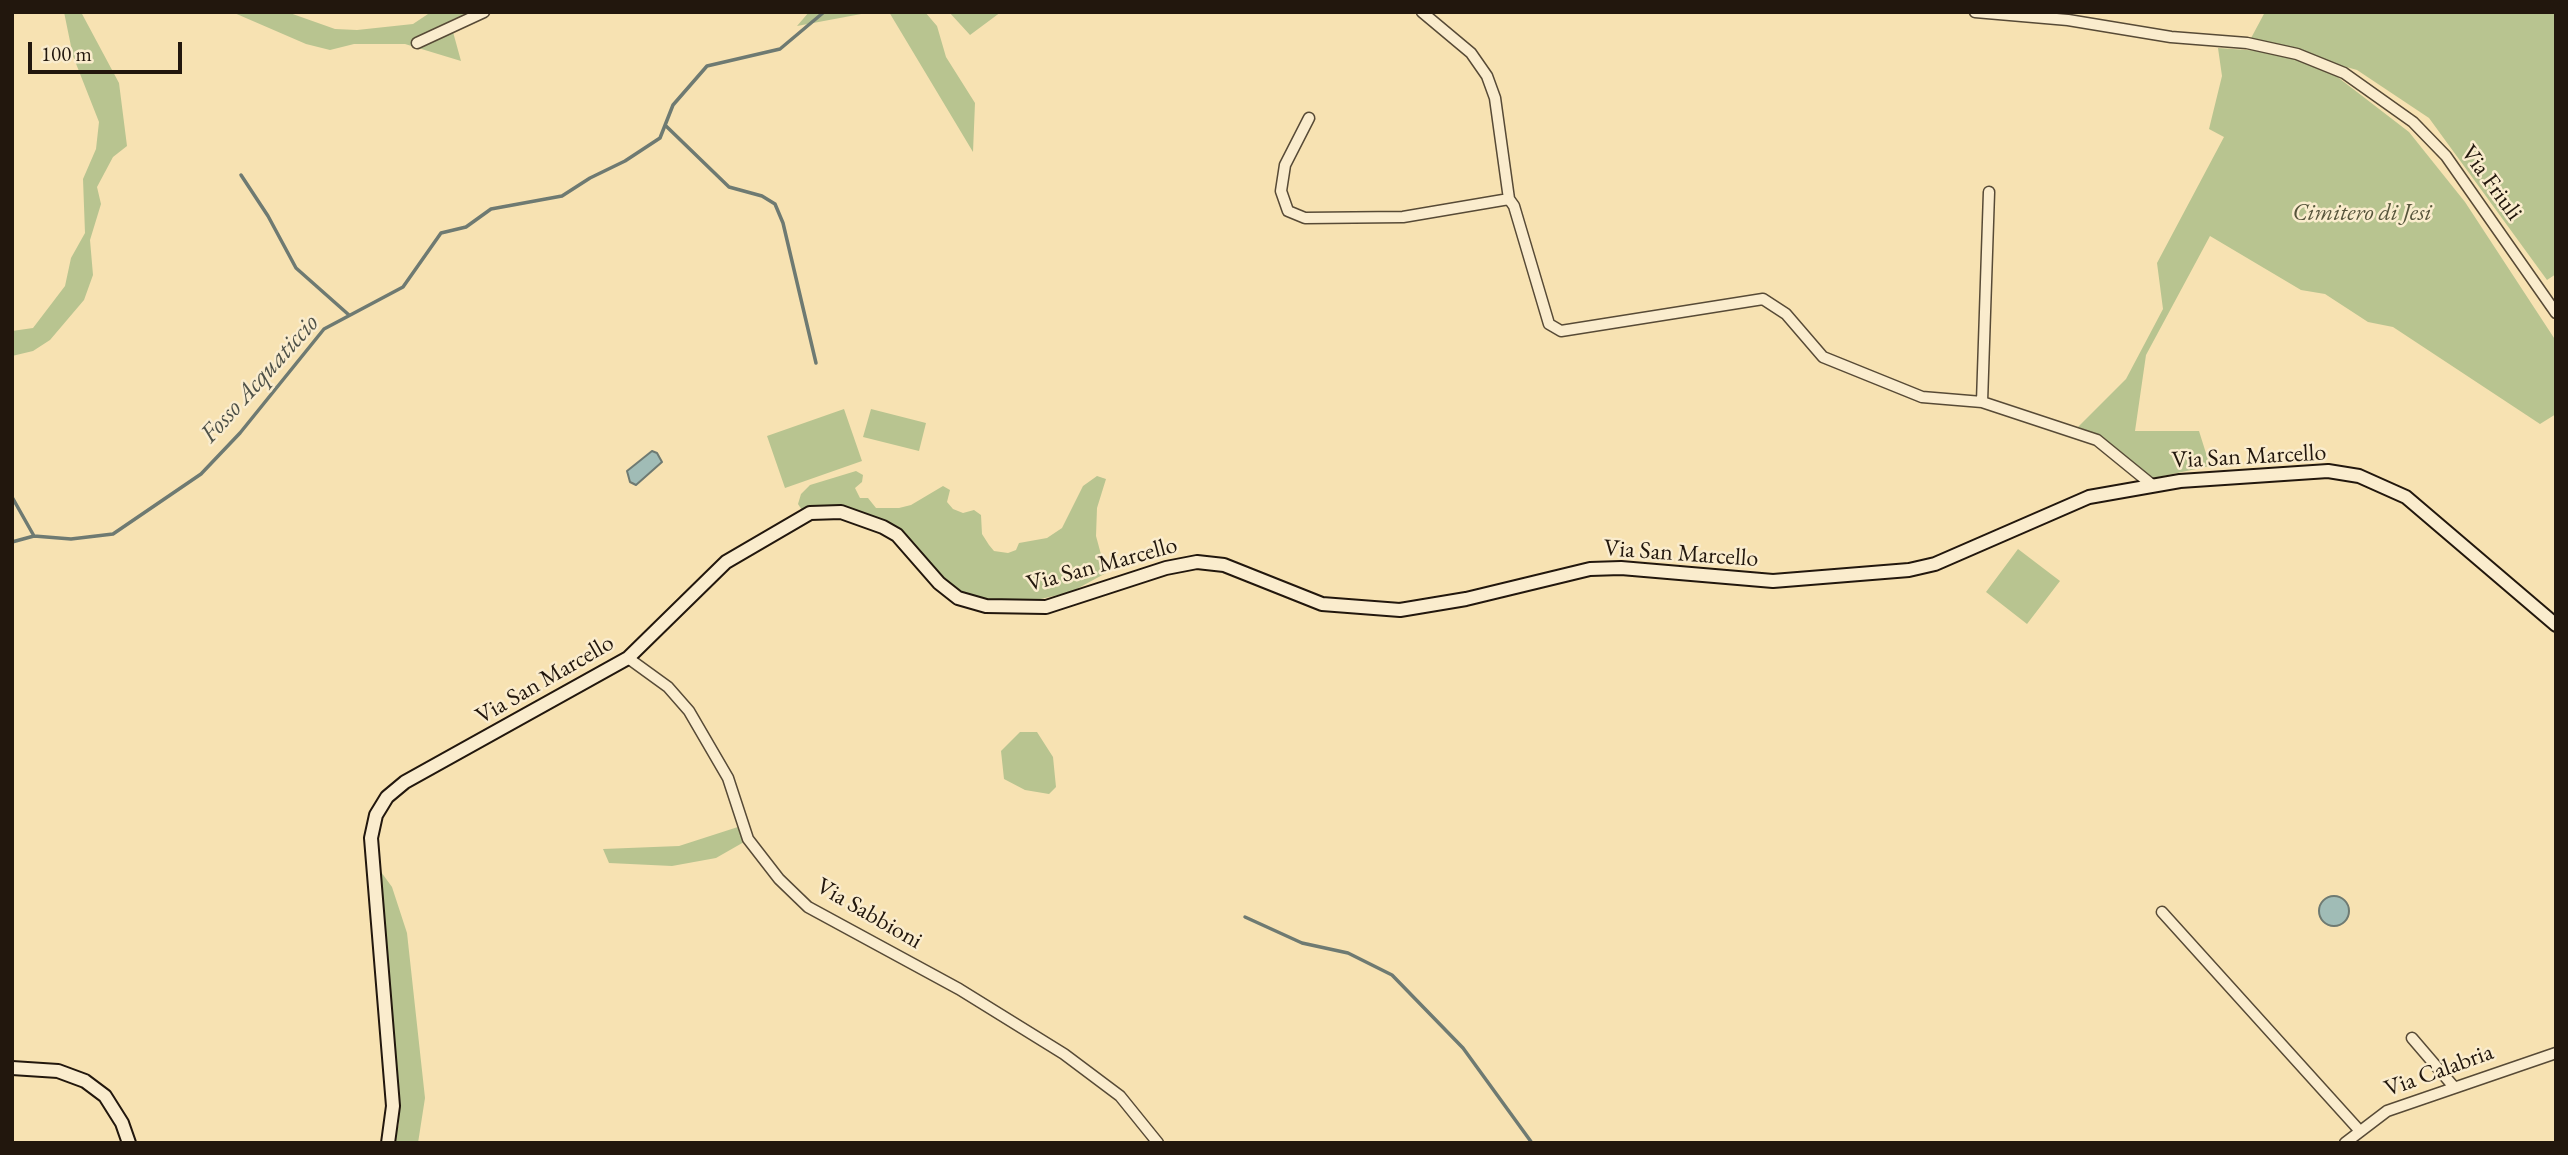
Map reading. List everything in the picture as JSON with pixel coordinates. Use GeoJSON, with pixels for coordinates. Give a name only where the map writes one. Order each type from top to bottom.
{"type":"FeatureCollection","features":[{"type":"Feature","properties":{"kind":"main road","name":"Via San Marcello"},"geometry":{"type":"LineString","coordinates":[[388,1143],[393,1106],[371,838],[376,815],[387,797],[405,782],[628,658],[726,562],[810,513],[841,512],[869,520],[897,536],[939,583],[958,598],[1011,609],[1046,607],[1166,568],[1197,562],[1224,565],[1322,604],[1401,610],[1466,599],[1590,569],[1621,568],[1773,581],[1872,575],[1935,564],[2089,497],[2151,484],[2328,471],[2371,480],[2416,505],[2556,625]]}},
{"type":"Feature","properties":{"kind":"main road"},"geometry":{"type":"LineString","coordinates":[[12,1068],[58,1071],[85,1081],[105,1096],[122,1123],[129,1143]]}},
{"type":"Feature","properties":{"kind":"street"},"geometry":{"type":"LineString","coordinates":[[417,43],[484,12]]}},
{"type":"Feature","properties":{"kind":"street"},"geometry":{"type":"LineString","coordinates":[[1422,12],[1471,53],[1487,76],[1495,99],[1508,199],[1514,206],[1549,324],[1561,331],[1763,299],[1786,314],[1824,357],[1922,397],[1982,402],[2097,440],[2151,484]]}},
{"type":"Feature","properties":{"kind":"street","name":"Via Friuli"},"geometry":{"type":"LineString","coordinates":[[1975,12],[2068,20],[2171,37],[2247,43],[2321,62],[2376,93],[2413,122],[2446,156],[2556,313]]}},
{"type":"Feature","properties":{"kind":"street"},"geometry":{"type":"LineString","coordinates":[[1309,118],[1285,165],[1281,191],[1288,211],[1305,218],[1403,217],[1508,199]]}},
{"type":"Feature","properties":{"kind":"street"},"geometry":{"type":"LineString","coordinates":[[1982,402],[1989,192]]}},
{"type":"Feature","properties":{"kind":"street","name":"Via Sabbioni"},"geometry":{"type":"LineString","coordinates":[[628,658],[668,687],[689,711],[709,749],[729,778],[748,839],[779,878],[808,908],[959,989],[1064,1054],[1120,1097],[1158,1143]]}},
{"type":"Feature","properties":{"kind":"street"},"geometry":{"type":"LineString","coordinates":[[2162,912],[2359,1130]]}},
{"type":"Feature","properties":{"kind":"street"},"geometry":{"type":"LineString","coordinates":[[2412,1038],[2454,1087]]}},
{"type":"Feature","properties":{"kind":"street","name":"Via Calabria"},"geometry":{"type":"LineString","coordinates":[[2345,1143],[2387,1111],[2556,1053]]}},
{"type":"Feature","properties":{"kind":"green space"},"geometry":{"type":"Polygon","coordinates":[[[64,12],[81,12],[119,83],[127,146],[113,157],[97,187],[101,204],[90,240],[93,275],[84,300],[50,340],[33,351],[12,356],[12,331],[33,328],[65,286],[71,258],[85,233],[83,179],[96,149],[99,122],[73,56],[64,12]]]}},
{"type":"Feature","properties":{"kind":"green space"},"geometry":{"type":"Polygon","coordinates":[[[232,12],[287,12],[335,29],[357,30],[413,24],[431,12],[468,12],[450,21],[461,61],[405,44],[354,44],[330,50],[306,44],[232,12]]]}},
{"type":"Feature","properties":{"kind":"green space"},"geometry":{"type":"Polygon","coordinates":[[[809,12],[872,12],[797,26],[809,12]]]}},
{"type":"Feature","properties":{"kind":"green space"},"geometry":{"type":"Polygon","coordinates":[[[889,12],[925,12],[937,26],[946,57],[975,103],[973,152],[889,12]]]}},
{"type":"Feature","properties":{"kind":"green space"},"geometry":{"type":"Polygon","coordinates":[[[949,12],[1001,12],[970,35],[949,12]]]}},
{"type":"Feature","properties":{"kind":"green space","name":"Cimitero di Jesi"},"geometry":{"type":"Polygon","coordinates":[[[2265,12],[2556,12],[2556,274],[2547,280],[2429,118],[2357,70],[2250,40],[2265,12]]]}},
{"type":"Feature","properties":{"kind":"green space","name":"Cimitero di Jesi"},"geometry":{"type":"Polygon","coordinates":[[[2218,48],[2275,52],[2331,72],[2409,132],[2465,202],[2556,341],[2556,414],[2540,424],[2393,327],[2368,322],[2325,294],[2301,290],[2210,236],[2146,355],[2135,431],[2199,431],[2210,466],[2149,479],[2101,436],[2078,427],[2126,379],[2163,309],[2157,263],[2224,137],[2209,129],[2222,76],[2218,48]]]}},
{"type":"Feature","properties":{"kind":"green space"},"geometry":{"type":"Polygon","coordinates":[[[844,409],[862,461],[785,488],[767,436],[844,409]]]}},
{"type":"Feature","properties":{"kind":"green space"},"geometry":{"type":"Polygon","coordinates":[[[871,409],[926,423],[919,451],[863,437],[871,409]]]}},
{"type":"Feature","properties":{"kind":"green space"},"geometry":{"type":"Polygon","coordinates":[[[856,471],[863,475],[862,482],[855,488],[860,498],[868,498],[876,508],[911,505],[943,486],[950,490],[947,502],[953,509],[963,513],[974,510],[981,515],[982,534],[989,545],[994,551],[1008,553],[1016,550],[1019,543],[1047,538],[1062,528],[1083,486],[1097,476],[1106,479],[1097,508],[1096,536],[1106,573],[1071,592],[1032,601],[1000,604],[969,597],[949,587],[888,525],[844,508],[802,510],[798,504],[801,494],[810,485],[856,471]]]}},
{"type":"Feature","properties":{"kind":"green space"},"geometry":{"type":"Polygon","coordinates":[[[2018,549],[2060,581],[2027,624],[1986,592],[2018,549]]]}},
{"type":"Feature","properties":{"kind":"green space"},"geometry":{"type":"Polygon","coordinates":[[[1020,732],[1037,732],[1053,757],[1056,787],[1049,794],[1025,790],[1004,779],[1001,751],[1020,732]]]}},
{"type":"Feature","properties":{"kind":"green space"},"geometry":{"type":"Polygon","coordinates":[[[741,826],[744,842],[716,858],[672,866],[609,863],[603,849],[679,846],[741,826]]]}},
{"type":"Feature","properties":{"kind":"green space"},"geometry":{"type":"Polygon","coordinates":[[[376,865],[392,887],[407,933],[425,1098],[418,1143],[393,1143],[399,1124],[376,865]]]}},
{"type":"Feature","properties":{"kind":"water"},"geometry":{"type":"Polygon","coordinates":[[[652,451],[657,453],[662,462],[636,485],[630,482],[627,471],[652,451]]]}},
{"type":"Feature","properties":{"kind":"water"},"geometry":{"type":"Polygon","coordinates":[[[2334,896],[2345,900],[2349,911],[2345,922],[2334,926],[2323,922],[2319,911],[2323,900],[2334,896]]]}},
{"type":"Feature","properties":{"kind":"waterway","name":"Fosso Acquaticcio"},"geometry":{"type":"LineString","coordinates":[[12,542],[34,536],[71,539],[113,534],[201,474],[240,433],[324,329],[403,287],[441,233],[466,227],[491,209],[562,196],[590,178],[625,161],[660,138],[673,105],[707,66],[780,49],[824,12]]}},
{"type":"Feature","properties":{"kind":"waterway"},"geometry":{"type":"LineString","coordinates":[[666,126],[729,187],[762,196],[775,204],[783,223],[816,363]]}},
{"type":"Feature","properties":{"kind":"waterway"},"geometry":{"type":"LineString","coordinates":[[241,175],[268,216],[296,268],[349,315]]}},
{"type":"Feature","properties":{"kind":"waterway"},"geometry":{"type":"LineString","coordinates":[[12,497],[34,536]]}},
{"type":"Feature","properties":{"kind":"waterway"},"geometry":{"type":"LineString","coordinates":[[1245,917],[1302,943],[1348,953],[1392,975],[1463,1048],[1532,1143]]}}]}
